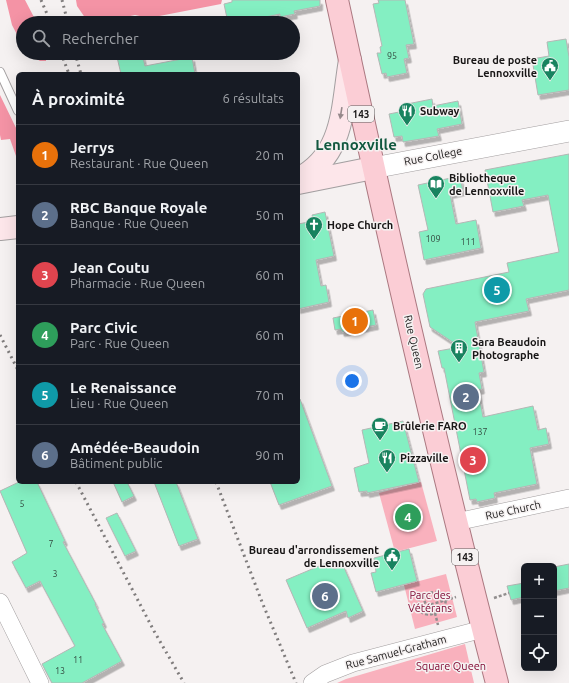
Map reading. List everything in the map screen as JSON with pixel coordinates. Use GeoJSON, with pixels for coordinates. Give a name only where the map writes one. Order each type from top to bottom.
{"type":"FeatureCollection","features":[{"type":"Feature","properties":{"kind":"main road","name":"Rue Queen"},"geometry":{"type":"LineString","coordinates":[[337,0],[373,168],[456,522],[497,683]]}},
{"type":"Feature","properties":{"kind":"main road"},"geometry":{"type":"LineString","coordinates":[[300,177],[323,160],[333,145],[338,131],[350,60]]}},
{"type":"Feature","properties":{"kind":"main road","name":"Rue College"},"geometry":{"type":"LineString","coordinates":[[300,183],[373,168]]}},
{"type":"Feature","properties":{"kind":"main road"},"geometry":{"type":"LineString","coordinates":[[0,229],[16,227]]}},
{"type":"Feature","properties":{"kind":"street","name":"Rue College"},"geometry":{"type":"LineString","coordinates":[[373,168],[569,132]]}},
{"type":"Feature","properties":{"kind":"street","name":"Rue Church"},"geometry":{"type":"LineString","coordinates":[[456,522],[569,498]]}},
{"type":"Feature","properties":{"kind":"street"},"geometry":{"type":"LineString","coordinates":[[0,602],[40,683]]}},
{"type":"Feature","properties":{"kind":"street","name":"Rue Samuel-Gratham"},"geometry":{"type":"LineString","coordinates":[[312,683],[325,674],[353,663],[483,629]]}},
{"type":"Feature","properties":{"kind":"lane"},"geometry":{"type":"LineString","coordinates":[[0,72],[16,107]]}},
{"type":"Feature","properties":{"kind":"path"},"geometry":{"type":"LineString","coordinates":[[426,606],[474,591]]}},
{"type":"Feature","properties":{"kind":"path"},"geometry":{"type":"LineString","coordinates":[[434,592],[440,592],[444,595],[446,600],[444,608],[429,615],[422,614],[418,608],[419,598],[434,592]]}},
{"type":"Feature","properties":{"kind":"path"},"geometry":{"type":"LineString","coordinates":[[423,596],[429,615]]}},
{"type":"Feature","properties":{"kind":"green space"},"geometry":{"type":"Polygon","coordinates":[[[421,482],[437,541],[395,552],[379,493],[421,482]]]}},
{"type":"Feature","properties":{"kind":"green space","name":"Parc des Vétérans"},"geometry":{"type":"Polygon","coordinates":[[[446,574],[457,617],[415,629],[404,585],[446,574]]]}},
{"type":"Feature","properties":{"kind":"green space","name":"Square Queen"},"geometry":{"type":"Polygon","coordinates":[[[465,644],[474,683],[337,683],[346,679],[465,644]]]}},
{"type":"Feature","properties":{"kind":"shaded area"},"geometry":{"type":"Polygon","coordinates":[[[6,0],[25,0],[33,16],[16,16],[16,33],[12,25],[6,0]]]}},
{"type":"Feature","properties":{"kind":"shaded area"},"geometry":{"type":"Polygon","coordinates":[[[76,0],[222,0],[221,4],[159,16],[84,16],[77,6],[76,0]]]}},
{"type":"Feature","properties":{"kind":"shaded area"},"geometry":{"type":"Polygon","coordinates":[[[0,95],[16,128],[16,156],[10,139],[1,140],[0,95]]]}},
{"type":"Feature","properties":{"kind":"building"},"geometry":{"type":"Polygon","coordinates":[[[232,0],[320,0],[320,6],[294,11],[295,14],[285,16],[280,16],[280,14],[270,16],[227,16],[224,4],[232,2],[232,0]]]}},
{"type":"Feature","properties":{"kind":"building"},"geometry":{"type":"Polygon","coordinates":[[[378,0],[405,0],[414,44],[406,45],[409,58],[404,59],[407,73],[387,77],[386,73],[382,74],[377,53],[381,53],[380,47],[382,46],[373,4],[379,3],[378,0]]]}},
{"type":"Feature","properties":{"kind":"building"},"geometry":{"type":"Polygon","coordinates":[[[566,39],[569,57],[569,90],[538,95],[532,59],[549,56],[547,42],[566,39]]]}},
{"type":"Feature","properties":{"kind":"building"},"geometry":{"type":"Polygon","coordinates":[[[118,60],[144,60],[145,66],[176,60],[193,60],[195,72],[121,72],[118,60]]]}},
{"type":"Feature","properties":{"kind":"building"},"geometry":{"type":"Polygon","coordinates":[[[432,99],[433,106],[458,101],[462,124],[437,129],[439,136],[403,142],[402,136],[394,137],[389,114],[409,110],[407,104],[432,99]]]}},
{"type":"Feature","properties":{"kind":"building"},"geometry":{"type":"Polygon","coordinates":[[[569,154],[569,290],[526,299],[529,311],[475,322],[484,372],[479,373],[482,389],[478,390],[483,417],[533,406],[538,430],[546,428],[549,444],[530,448],[537,484],[494,493],[495,498],[477,502],[476,499],[470,500],[444,368],[442,368],[438,351],[460,347],[430,327],[423,294],[426,289],[509,272],[507,263],[559,252],[548,195],[522,200],[524,206],[493,212],[485,170],[569,154]]]}},
{"type":"Feature","properties":{"kind":"building"},"geometry":{"type":"Polygon","coordinates":[[[460,176],[463,191],[450,194],[456,224],[476,220],[481,248],[424,260],[419,232],[428,230],[418,185],[460,176]]]}},
{"type":"Feature","properties":{"kind":"building"},"geometry":{"type":"Polygon","coordinates":[[[325,212],[334,256],[316,260],[321,286],[326,285],[329,302],[300,309],[300,224],[314,221],[312,215],[325,212]]]}},
{"type":"Feature","properties":{"kind":"building"},"geometry":{"type":"Polygon","coordinates":[[[373,310],[376,325],[342,332],[341,329],[335,330],[333,318],[373,310]]]}},
{"type":"Feature","properties":{"kind":"building"},"geometry":{"type":"Polygon","coordinates":[[[300,399],[332,486],[279,505],[271,484],[300,484],[300,399]]]}},
{"type":"Feature","properties":{"kind":"building"},"geometry":{"type":"Polygon","coordinates":[[[403,421],[419,482],[367,493],[367,491],[359,492],[354,468],[369,463],[362,430],[403,421]]]}},
{"type":"Feature","properties":{"kind":"building"},"geometry":{"type":"Polygon","coordinates":[[[16,483],[38,484],[65,541],[63,542],[96,604],[104,623],[102,624],[122,661],[82,683],[52,683],[42,664],[75,646],[40,581],[26,588],[12,562],[27,553],[0,491],[16,483]]]}},
{"type":"Feature","properties":{"kind":"building"},"geometry":{"type":"Polygon","coordinates":[[[114,484],[128,484],[134,496],[122,502],[114,484]]]}},
{"type":"Feature","properties":{"kind":"building"},"geometry":{"type":"Polygon","coordinates":[[[155,484],[177,484],[198,539],[179,546],[155,484]]]}},
{"type":"Feature","properties":{"kind":"building"},"geometry":{"type":"Polygon","coordinates":[[[117,513],[136,551],[125,556],[106,518],[117,513]]]}},
{"type":"Feature","properties":{"kind":"building","name":"Bureau d'arrondissement de Lennoxville"},"geometry":{"type":"Polygon","coordinates":[[[409,549],[417,581],[376,592],[371,573],[376,572],[374,558],[409,549]]]}},
{"type":"Feature","properties":{"kind":"building"},"geometry":{"type":"Polygon","coordinates":[[[331,561],[334,569],[343,565],[363,611],[348,618],[346,611],[307,628],[286,580],[331,561]]]}},
{"type":"Feature","properties":{"kind":"building"},"geometry":{"type":"Polygon","coordinates":[[[569,564],[569,588],[557,590],[557,566],[569,564]]]}},
{"type":"Feature","properties":{"kind":"building"},"geometry":{"type":"Polygon","coordinates":[[[521,584],[521,598],[511,600],[507,586],[521,584]]]}},
{"type":"Feature","properties":{"kind":"railway"},"geometry":{"type":"LineString","coordinates":[[41,0],[48,16]]}},
{"type":"Feature","properties":{"kind":"railway"},"geometry":{"type":"LineString","coordinates":[[62,0],[66,16]]}},
{"type":"Feature","properties":{"kind":"railway"},"geometry":{"type":"LineString","coordinates":[[64,60],[68,72]]}},
{"type":"Feature","properties":{"kind":"railway"},"geometry":{"type":"LineString","coordinates":[[77,60],[80,72]]}},
{"type":"Feature","properties":{"kind":"railway"},"geometry":{"type":"LineString","coordinates":[[0,335],[16,366]]}},
{"type":"Feature","properties":{"kind":"railway"},"geometry":{"type":"LineString","coordinates":[[77,484],[154,631],[184,683]]}},
{"type":"Feature","properties":{"kind":"railway"},"geometry":{"type":"LineString","coordinates":[[217,484],[262,602],[296,683]]}},
{"type":"Feature","properties":{"kind":"place","name":"Bureau de poste Lennoxville"},"geometry":{"type":"Point","coordinates":[550,81]}},
{"type":"Feature","properties":{"kind":"place","name":"Subway"},"geometry":{"type":"Point","coordinates":[407,126]}},
{"type":"Feature","properties":{"kind":"place","name":"Bibliotheque de Lennoxville"},"geometry":{"type":"Point","coordinates":[436,199]}},
{"type":"Feature","properties":{"kind":"place","name":"Hope Church"},"geometry":{"type":"Point","coordinates":[314,240]}},
{"type":"Feature","properties":{"kind":"place","name":"Le Renaissance"},"geometry":{"type":"Point","coordinates":[497,290]}},
{"type":"Feature","properties":{"kind":"place","name":"Jerrys"},"geometry":{"type":"Point","coordinates":[355,321]}},
{"type":"Feature","properties":{"kind":"place","name":"Sara Beaudoin Photographe"},"geometry":{"type":"Point","coordinates":[459,363]}},
{"type":"Feature","properties":{"kind":"place","name":"RBC Banque Royale"},"geometry":{"type":"Point","coordinates":[466,397]}},
{"type":"Feature","properties":{"kind":"place","name":"Brûlerie FARO"},"geometry":{"type":"Point","coordinates":[380,441]}},
{"type":"Feature","properties":{"kind":"place","name":"Jean Coutu"},"geometry":{"type":"Point","coordinates":[473,460]}},
{"type":"Feature","properties":{"kind":"place","name":"Pizzaville"},"geometry":{"type":"Point","coordinates":[387,473]}},
{"type":"Feature","properties":{"kind":"place","name":"Parc Civic"},"geometry":{"type":"Point","coordinates":[408,517]}},
{"type":"Feature","properties":{"kind":"place","name":"Bureau d'arrondissement de Lennoxville"},"geometry":{"type":"Point","coordinates":[392,571]}},
{"type":"Feature","properties":{"kind":"place","name":"Amédée-Beaudoin"},"geometry":{"type":"Point","coordinates":[325,596]}},
{"type":"Feature","properties":{"kind":"district","name":"Lennoxville"},"geometry":{"type":"Point","coordinates":[356,145]}}]}
